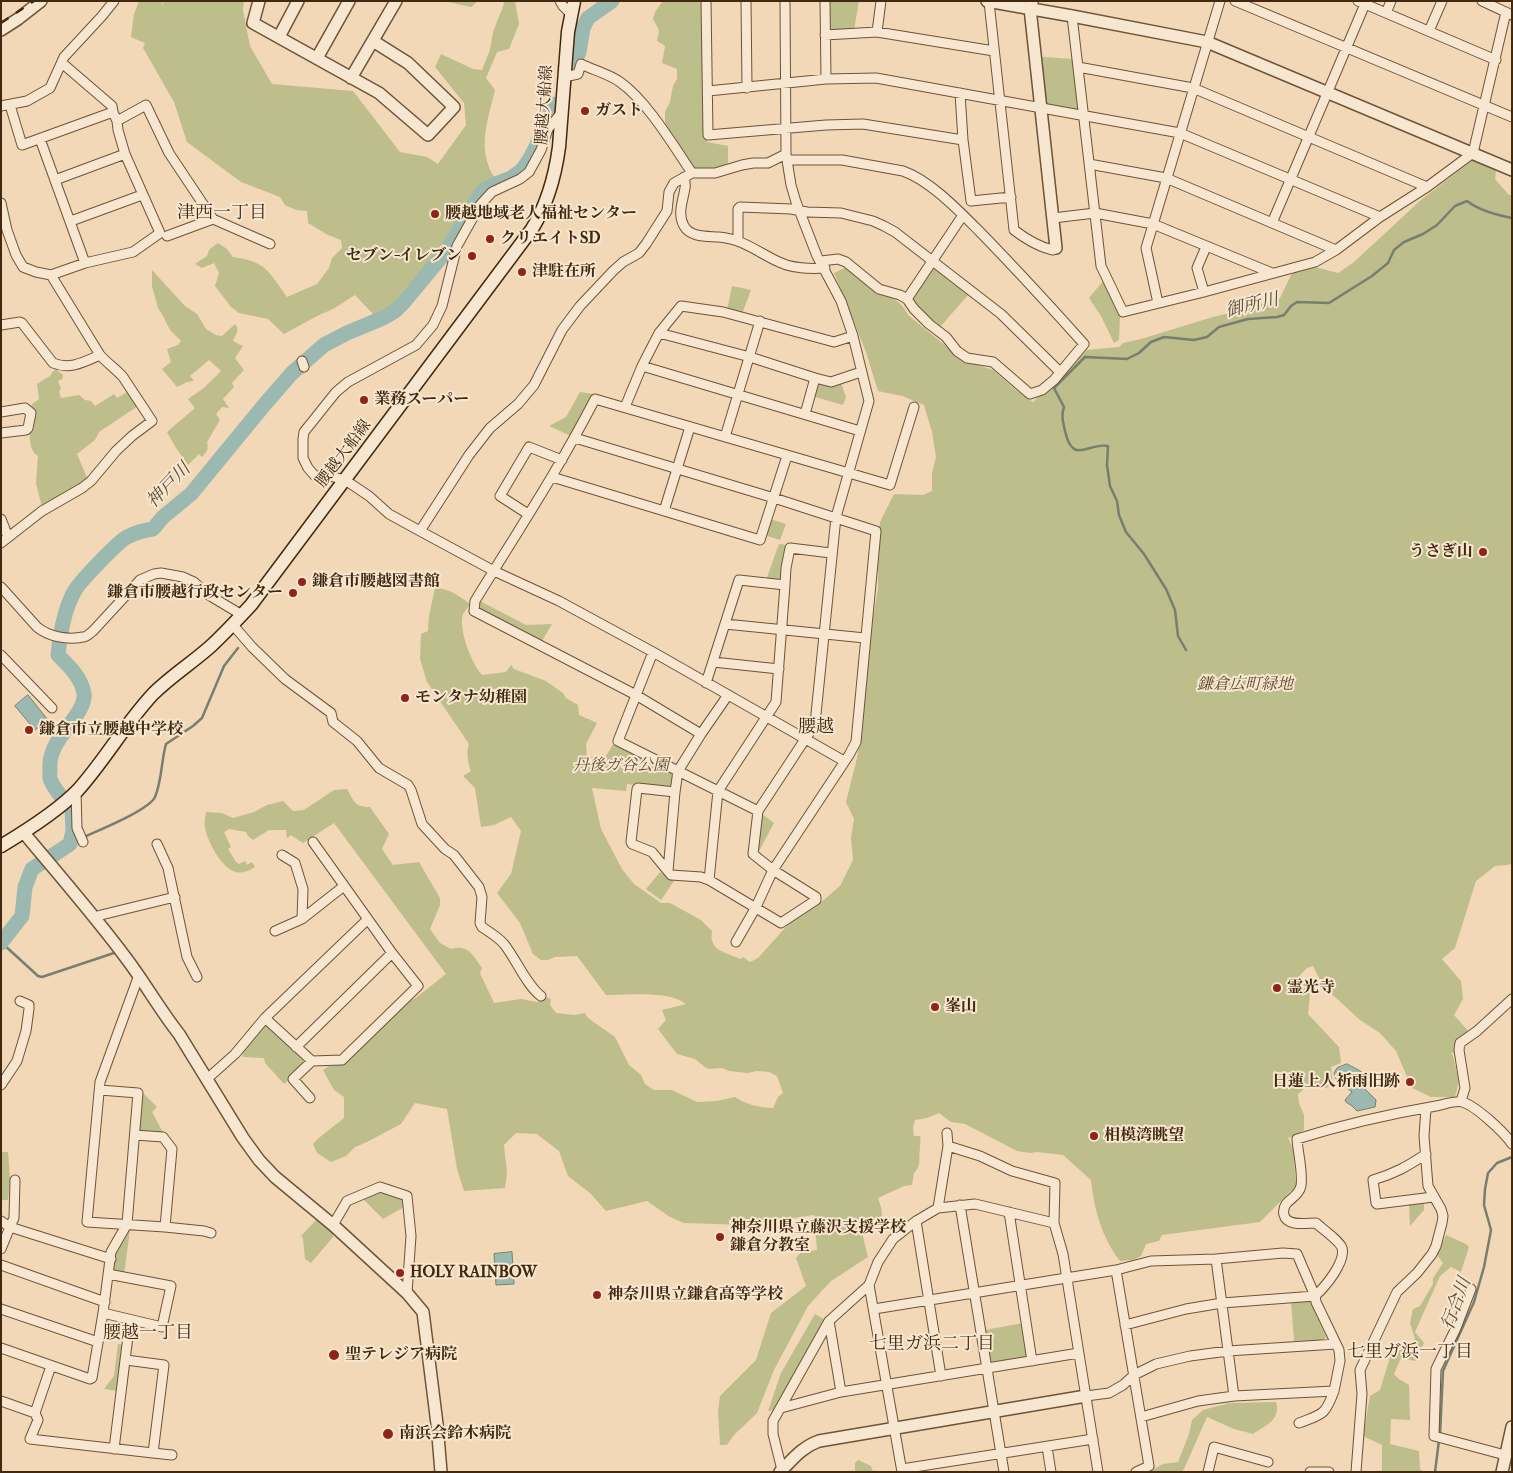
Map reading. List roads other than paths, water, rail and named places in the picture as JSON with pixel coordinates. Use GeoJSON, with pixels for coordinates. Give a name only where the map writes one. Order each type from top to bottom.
{"type":"FeatureCollection","features":[{"type":"Feature","properties":{"kind":"main road","name":"腰越大船線"},"geometry":{"type":"LineString","coordinates":[[1,846],[24,833],[69,798],[94,770],[153,694],[211,646],[242,615],[345,480],[542,213],[552,187],[557,165],[568,32],[573,7]]}},
{"type":"Feature","properties":{"kind":"street"},"geometry":{"type":"LineString","coordinates":[[1,30],[41,1]]}},
{"type":"Feature","properties":{"kind":"street"},"geometry":{"type":"LineString","coordinates":[[113,112],[22,145],[6,105],[27,100],[50,88],[64,57],[114,1]]}},
{"type":"Feature","properties":{"kind":"street"},"geometry":{"type":"LineString","coordinates":[[259,1],[253,22],[379,93],[428,135],[454,107],[408,62],[373,41]]}},
{"type":"Feature","properties":{"kind":"street"},"geometry":{"type":"LineString","coordinates":[[279,37],[298,1]]}},
{"type":"Feature","properties":{"kind":"street"},"geometry":{"type":"LineString","coordinates":[[317,58],[349,1]]}},
{"type":"Feature","properties":{"kind":"street"},"geometry":{"type":"LineString","coordinates":[[351,78],[396,1]]}},
{"type":"Feature","properties":{"kind":"street"},"geometry":{"type":"LineString","coordinates":[[560,1],[563,6],[573,7]]}},
{"type":"Feature","properties":{"kind":"street"},"geometry":{"type":"LineString","coordinates":[[706,1],[708,135],[840,124],[863,124],[964,140]]}},
{"type":"Feature","properties":{"kind":"street"},"geometry":{"type":"LineString","coordinates":[[746,1],[747,88]]}},
{"type":"Feature","properties":{"kind":"street"},"geometry":{"type":"LineString","coordinates":[[675,792],[638,788],[636,790],[631,842],[652,852],[671,875],[701,877],[709,880],[781,923],[816,900],[816,897],[773,870],[754,854],[758,811],[815,724],[836,517],[869,401],[853,336],[841,301],[799,211],[791,185],[787,157],[786,128],[785,1]]}},
{"type":"Feature","properties":{"kind":"street"},"geometry":{"type":"LineString","coordinates":[[825,1],[826,79]]}},
{"type":"Feature","properties":{"kind":"street"},"geometry":{"type":"LineString","coordinates":[[877,32],[881,1]]}},
{"type":"Feature","properties":{"kind":"street"},"geometry":{"type":"LineString","coordinates":[[1031,5],[1056,248],[1053,250],[1043,248],[1014,230],[988,1],[1031,5],[1072,16],[1207,42],[1512,170]]}},
{"type":"Feature","properties":{"kind":"street"},"geometry":{"type":"LineString","coordinates":[[1158,303],[1146,248],[1220,1]]}},
{"type":"Feature","properties":{"kind":"street"},"geometry":{"type":"LineString","coordinates":[[1236,1],[1512,117]]}},
{"type":"Feature","properties":{"kind":"street"},"geometry":{"type":"LineString","coordinates":[[1386,13],[1391,1]]}},
{"type":"Feature","properties":{"kind":"street"},"geometry":{"type":"LineString","coordinates":[[1429,31],[1442,1]]}},
{"type":"Feature","properties":{"kind":"street"},"geometry":{"type":"LineString","coordinates":[[1072,16],[1101,266],[1122,312],[1315,262],[1336,250],[1380,217],[1473,153],[1509,13],[1482,1]]}},
{"type":"Feature","properties":{"kind":"street"},"geometry":{"type":"LineString","coordinates":[[1272,223],[1346,48],[1361,3],[1496,60]]}},
{"type":"Feature","properties":{"kind":"street"},"geometry":{"type":"LineString","coordinates":[[825,35],[877,32],[994,51]]}},
{"type":"Feature","properties":{"kind":"street"},"geometry":{"type":"LineString","coordinates":[[1,202],[7,230],[16,255],[23,267],[51,275],[85,263],[133,252],[160,233],[125,154],[112,106],[62,63]]}},
{"type":"Feature","properties":{"kind":"street"},"geometry":{"type":"LineString","coordinates":[[420,531],[469,455],[490,428],[518,404],[534,385],[562,330],[580,306],[614,271],[639,253],[646,244],[667,211],[671,187],[674,183],[688,175],[714,174],[742,165],[768,163],[787,157],[842,160],[903,171],[936,191],[963,215],[1036,290],[1084,344],[1054,380],[1042,390],[1030,394],[993,362],[967,358],[957,351],[946,338],[914,309],[907,299],[879,289],[846,262],[838,259],[823,265],[803,268],[780,263],[738,240],[702,236],[686,228],[681,216],[681,202],[688,175],[665,132],[639,100],[619,81],[581,64],[578,74],[564,77]]}},
{"type":"Feature","properties":{"kind":"street"},"geometry":{"type":"LineString","coordinates":[[1078,67],[1194,88],[1426,187]]}},
{"type":"Feature","properties":{"kind":"street"},"geometry":{"type":"LineString","coordinates":[[708,91],[826,79],[876,78],[1180,133],[1380,217]]}},
{"type":"Feature","properties":{"kind":"street"},"geometry":{"type":"LineString","coordinates":[[960,93],[972,201],[1011,197]]}},
{"type":"Feature","properties":{"kind":"street"},"geometry":{"type":"LineString","coordinates":[[117,121],[146,105],[169,153],[213,219],[270,244]]}},
{"type":"Feature","properties":{"kind":"street"},"geometry":{"type":"LineString","coordinates":[[562,112],[548,129],[541,150],[529,172],[520,179],[492,192],[480,205],[457,246],[442,306],[433,325],[414,346],[348,382],[336,392],[304,432],[302,455],[308,468],[315,476],[330,476],[345,480],[369,496],[389,514],[494,571],[559,601],[653,652],[844,761]]}},
{"type":"Feature","properties":{"kind":"street"},"geometry":{"type":"LineString","coordinates":[[40,139],[85,263]]}},
{"type":"Feature","properties":{"kind":"street"},"geometry":{"type":"LineString","coordinates":[[56,180],[125,154]]}},
{"type":"Feature","properties":{"kind":"street"},"geometry":{"type":"LineString","coordinates":[[1089,164],[1166,178],[1336,250]]}},
{"type":"Feature","properties":{"kind":"street"},"geometry":{"type":"LineString","coordinates":[[71,221],[142,195]]}},
{"type":"Feature","properties":{"kind":"street"},"geometry":{"type":"LineString","coordinates":[[738,240],[738,209],[740,207],[841,213],[873,221],[895,232],[1000,314],[1060,372]]}},
{"type":"Feature","properties":{"kind":"street"},"geometry":{"type":"LineString","coordinates":[[1053,218],[1095,213],[1153,224],[1272,273]]}},
{"type":"Feature","properties":{"kind":"street"},"geometry":{"type":"LineString","coordinates":[[907,299],[963,215]]}},
{"type":"Feature","properties":{"kind":"street"},"geometry":{"type":"LineString","coordinates":[[167,236],[213,219]]}},
{"type":"Feature","properties":{"kind":"street"},"geometry":{"type":"LineString","coordinates":[[1204,292],[1197,268],[1206,247]]}},
{"type":"Feature","properties":{"kind":"street"},"geometry":{"type":"LineString","coordinates":[[1,519],[5,540],[41,512],[91,481],[116,451],[152,420],[123,377],[100,355],[51,275]]}},
{"type":"Feature","properties":{"kind":"street"},"geometry":{"type":"LineString","coordinates":[[625,407],[642,366],[659,333],[681,306],[723,312],[834,342],[853,336]]}},
{"type":"Feature","properties":{"kind":"street"},"geometry":{"type":"LineString","coordinates":[[725,437],[760,321]]}},
{"type":"Feature","properties":{"kind":"street"},"geometry":{"type":"LineString","coordinates":[[1,325],[22,323],[53,363],[60,366],[78,365],[100,355]]}},
{"type":"Feature","properties":{"kind":"street"},"geometry":{"type":"LineString","coordinates":[[659,333],[831,382],[861,372]]}},
{"type":"Feature","properties":{"kind":"street"},"geometry":{"type":"LineString","coordinates":[[642,366],[860,431]]}},
{"type":"Feature","properties":{"kind":"street"},"geometry":{"type":"LineString","coordinates":[[805,414],[815,378]]}},
{"type":"Feature","properties":{"kind":"street"},"geometry":{"type":"LineString","coordinates":[[701,734],[636,695],[474,611],[475,601],[552,477],[595,399],[891,485],[914,407]]}},
{"type":"Feature","properties":{"kind":"street"},"geometry":{"type":"LineString","coordinates":[[1,412],[25,408],[31,413],[26,430],[1,434]]}},
{"type":"Feature","properties":{"kind":"street"},"geometry":{"type":"LineString","coordinates":[[664,511],[690,427]]}},
{"type":"Feature","properties":{"kind":"street"},"geometry":{"type":"LineString","coordinates":[[575,438],[876,530],[856,742],[773,870],[756,907],[736,942]]}},
{"type":"Feature","properties":{"kind":"street"},"geometry":{"type":"LineString","coordinates":[[528,514],[500,496],[528,447],[562,460]]}},
{"type":"Feature","properties":{"kind":"street"},"geometry":{"type":"LineString","coordinates":[[552,477],[760,540],[787,456]]}},
{"type":"Feature","properties":{"kind":"street"},"geometry":{"type":"LineString","coordinates":[[709,880],[718,791],[776,702],[783,630],[786,568],[790,548],[831,553]]}},
{"type":"Feature","properties":{"kind":"street"},"geometry":{"type":"LineString","coordinates":[[1,587],[44,633],[60,636],[85,637],[93,631],[140,580],[154,574],[183,577],[194,582],[207,594],[242,615]]}},
{"type":"Feature","properties":{"kind":"street"},"geometry":{"type":"LineString","coordinates":[[706,683],[739,580],[785,585]]}},
{"type":"Feature","properties":{"kind":"street"},"geometry":{"type":"LineString","coordinates":[[725,624],[865,638]]}},
{"type":"Feature","properties":{"kind":"street"},"geometry":{"type":"LineString","coordinates":[[233,625],[285,680],[331,713],[333,722],[357,741],[379,768],[408,785],[422,824],[445,849],[454,855],[479,887],[482,897],[480,923],[482,927],[502,942],[534,991],[541,996]]}},
{"type":"Feature","properties":{"kind":"street"},"geometry":{"type":"LineString","coordinates":[[653,652],[618,741],[758,811]]}},
{"type":"Feature","properties":{"kind":"street"},"geometry":{"type":"LineString","coordinates":[[1,655],[52,708]]}},
{"type":"Feature","properties":{"kind":"street"},"geometry":{"type":"LineString","coordinates":[[713,662],[779,669]]}},
{"type":"Feature","properties":{"kind":"street"},"geometry":{"type":"LineString","coordinates":[[668,870],[678,771],[728,695]]}},
{"type":"Feature","properties":{"kind":"street"},"geometry":{"type":"LineString","coordinates":[[69,798],[77,828],[82,838]]}},
{"type":"Feature","properties":{"kind":"street"},"geometry":{"type":"LineString","coordinates":[[24,833],[139,975],[259,1160],[275,1178],[333,1225],[408,1293],[423,1312],[441,1472]]}},
{"type":"Feature","properties":{"kind":"street"},"geometry":{"type":"LineString","coordinates":[[310,1098],[293,1080],[312,1061],[342,1060],[418,986],[392,954],[313,842]]}},
{"type":"Feature","properties":{"kind":"street"},"geometry":{"type":"LineString","coordinates":[[157,844],[168,868],[187,957],[197,977]]}},
{"type":"Feature","properties":{"kind":"street"},"geometry":{"type":"LineString","coordinates":[[282,855],[295,863],[304,889],[302,919]]}},
{"type":"Feature","properties":{"kind":"street"},"geometry":{"type":"LineString","coordinates":[[275,931],[302,919],[344,886]]}},
{"type":"Feature","properties":{"kind":"street"},"geometry":{"type":"LineString","coordinates":[[94,918],[175,897]]}},
{"type":"Feature","properties":{"kind":"street"},"geometry":{"type":"LineString","coordinates":[[207,1079],[239,1050],[265,1018],[368,919]]}},
{"type":"Feature","properties":{"kind":"street"},"geometry":{"type":"LineString","coordinates":[[296,1047],[392,954]]}},
{"type":"Feature","properties":{"kind":"street"},"geometry":{"type":"LineString","coordinates":[[139,975],[100,1082],[87,1222],[166,1227],[211,1233]]}},
{"type":"Feature","properties":{"kind":"street"},"geometry":{"type":"LineString","coordinates":[[1461,1102],[1465,1088],[1459,1050],[1460,1043],[1477,1031],[1512,998]]}},
{"type":"Feature","properties":{"kind":"street"},"geometry":{"type":"LineString","coordinates":[[1,1085],[17,1061],[26,1031],[30,1008],[29,1005],[20,1001]]}},
{"type":"Feature","properties":{"kind":"street"},"geometry":{"type":"LineString","coordinates":[[265,1018],[312,1061]]}},
{"type":"Feature","properties":{"kind":"street"},"geometry":{"type":"LineString","coordinates":[[1,1348],[92,1378],[105,1302],[111,1252],[126,1224],[138,1093],[100,1090]]}},
{"type":"Feature","properties":{"kind":"street"},"geometry":{"type":"LineString","coordinates":[[1125,1325],[1186,1309],[1315,1296],[1324,1288],[1338,1268],[1341,1246],[1316,1223],[1292,1222],[1288,1221],[1284,1216],[1286,1203],[1296,1195],[1301,1185],[1297,1139],[1366,1121],[1461,1102],[1486,1118],[1512,1144]]}},
{"type":"Feature","properties":{"kind":"street"},"geometry":{"type":"LineString","coordinates":[[1356,1472],[1362,1394],[1360,1370],[1397,1292],[1417,1273],[1436,1246],[1440,1234],[1443,1216],[1428,1186],[1424,1136],[1426,1108]]}},
{"type":"Feature","properties":{"kind":"street"},"geometry":{"type":"LineString","coordinates":[[938,1208],[948,1146],[947,1133]]}},
{"type":"Feature","properties":{"kind":"street"},"geometry":{"type":"LineString","coordinates":[[135,1135],[163,1137],[172,1149],[166,1227]]}},
{"type":"Feature","properties":{"kind":"street"},"geometry":{"type":"LineString","coordinates":[[948,1146],[980,1156],[1012,1171],[1055,1183],[1054,1223],[1063,1254],[1098,1472]]}},
{"type":"Feature","properties":{"kind":"street"},"geometry":{"type":"LineString","coordinates":[[1426,1154],[1400,1170],[1373,1180],[1376,1203],[1433,1198]]}},
{"type":"Feature","properties":{"kind":"street"},"geometry":{"type":"LineString","coordinates":[[1,1249],[14,1218],[15,1180]]}},
{"type":"Feature","properties":{"kind":"street"},"geometry":{"type":"LineString","coordinates":[[333,1225],[347,1201],[380,1188],[407,1196],[411,1236],[408,1293]]}},
{"type":"Feature","properties":{"kind":"street"},"geometry":{"type":"LineString","coordinates":[[781,1471],[772,1427],[773,1422],[829,1321],[869,1285],[878,1262],[893,1239],[916,1221],[938,1208],[960,1205],[975,1204],[1054,1223]]}},
{"type":"Feature","properties":{"kind":"street"},"geometry":{"type":"LineString","coordinates":[[960,1205],[1004,1472]]}},
{"type":"Feature","properties":{"kind":"street"},"geometry":{"type":"LineString","coordinates":[[1008,1212],[1032,1360]]}},
{"type":"Feature","properties":{"kind":"street"},"geometry":{"type":"LineString","coordinates":[[1,1221],[10,1227],[111,1259]]}},
{"type":"Feature","properties":{"kind":"street"},"geometry":{"type":"LineString","coordinates":[[916,1221],[941,1376]]}},
{"type":"Feature","properties":{"kind":"street"},"geometry":{"type":"LineString","coordinates":[[874,1309],[1116,1270],[1151,1261],[1216,1259],[1283,1253],[1297,1254],[1316,1302],[1339,1350],[1340,1361],[1334,1392],[1324,1413],[1299,1423]]}},
{"type":"Feature","properties":{"kind":"street"},"geometry":{"type":"LineString","coordinates":[[1216,1259],[1234,1396]]}},
{"type":"Feature","properties":{"kind":"street"},"geometry":{"type":"LineString","coordinates":[[1,1266],[105,1302]]}},
{"type":"Feature","properties":{"kind":"street"},"geometry":{"type":"LineString","coordinates":[[1116,1270],[1149,1466],[1136,1472]]}},
{"type":"Feature","properties":{"kind":"street"},"geometry":{"type":"LineString","coordinates":[[103,1313],[162,1327],[171,1286],[108,1274]]}},
{"type":"Feature","properties":{"kind":"street"},"geometry":{"type":"LineString","coordinates":[[869,1285],[902,1471],[1093,1439]]}},
{"type":"Feature","properties":{"kind":"street"},"geometry":{"type":"LineString","coordinates":[[1471,1289],[1456,1328],[1436,1369],[1434,1436],[1506,1455]]}},
{"type":"Feature","properties":{"kind":"street"},"geometry":{"type":"LineString","coordinates":[[1,1309],[98,1342]]}},
{"type":"Feature","properties":{"kind":"street"},"geometry":{"type":"LineString","coordinates":[[114,1449],[130,1320]]}},
{"type":"Feature","properties":{"kind":"street"},"geometry":{"type":"LineString","coordinates":[[829,1321],[841,1392]]}},
{"type":"Feature","properties":{"kind":"street"},"geometry":{"type":"LineString","coordinates":[[781,1471],[810,1444],[831,1438],[1109,1393],[1123,1385],[1134,1375],[1156,1364],[1190,1356],[1228,1350],[1336,1344]]}},
{"type":"Feature","properties":{"kind":"street"},"geometry":{"type":"LineString","coordinates":[[781,1408],[841,1392],[1079,1353]]}},
{"type":"Feature","properties":{"kind":"street"},"geometry":{"type":"LineString","coordinates":[[126,1360],[164,1365],[153,1453]]}},
{"type":"Feature","properties":{"kind":"street"},"geometry":{"type":"LineString","coordinates":[[51,1366],[35,1413],[38,1420],[30,1439],[172,1455]]}},
{"type":"Feature","properties":{"kind":"street"},"geometry":{"type":"LineString","coordinates":[[1140,1417],[1198,1401],[1234,1396],[1334,1392]]}},
{"type":"Feature","properties":{"kind":"street"},"geometry":{"type":"LineString","coordinates":[[1,1401],[35,1413]]}},
{"type":"Feature","properties":{"kind":"street"},"geometry":{"type":"LineString","coordinates":[[1504,1471],[1512,1427]]}},
{"type":"Feature","properties":{"kind":"street"},"geometry":{"type":"LineString","coordinates":[[1047,1446],[1051,1472]]}},
{"type":"Feature","properties":{"kind":"street"},"geometry":{"type":"LineString","coordinates":[[1208,1472],[1214,1447],[1268,1462]]}},
{"type":"Feature","properties":{"kind":"street"},"geometry":{"type":"LineString","coordinates":[[1310,1472],[1330,1472]]}},
{"type":"Feature","properties":{"kind":"water"},"geometry":{"type":"Polygon","coordinates":[[[28,695],[48,720],[35,730],[15,706],[28,695]]]}},
{"type":"Feature","properties":{"kind":"water"},"geometry":{"type":"Polygon","coordinates":[[[1347,1064],[1365,1076],[1365,1089],[1376,1100],[1375,1107],[1357,1111],[1346,1102],[1345,1100],[1352,1092],[1336,1079],[1334,1073],[1337,1068],[1347,1064]]]}},
{"type":"Feature","properties":{"kind":"water"},"geometry":{"type":"Polygon","coordinates":[[[512,1252],[514,1284],[496,1285],[494,1254],[512,1252]]]}},
{"type":"Feature","properties":{"kind":"waterway","name":"神戸川"},"geometry":{"type":"LineString","coordinates":[[573,65],[579,52],[583,28],[588,18],[612,1]]}},
{"type":"Feature","properties":{"kind":"waterway","name":"神戸川"},"geometry":{"type":"LineString","coordinates":[[1,943],[22,916],[25,887],[32,869],[70,844],[73,831],[72,809],[60,796],[50,780],[50,775],[54,747],[80,710],[83,702],[84,693],[80,682],[74,672],[58,655],[65,615],[77,587],[122,540],[136,533],[153,529],[163,517],[191,494],[292,373],[324,345],[383,318],[395,311],[404,302],[448,249],[484,190],[511,178],[522,170],[537,145],[553,104]]}},
{"type":"Feature","properties":{"kind":"waterway","name":"御所川"},"geometry":{"type":"LineString","coordinates":[[1186,650],[1178,636],[1175,610],[1166,589],[1144,554],[1126,532],[1119,515],[1117,501],[1110,486],[1107,465],[1108,446],[1082,450],[1072,448],[1068,442],[1062,416],[1064,407],[1054,388],[1085,357],[1127,359],[1139,353],[1151,342],[1164,337],[1194,340],[1207,337],[1219,327],[1248,319],[1284,315],[1297,302],[1329,303],[1372,276],[1388,263],[1394,250],[1404,242],[1423,234],[1437,225],[1455,206],[1467,201],[1488,212],[1512,218]]}},
{"type":"Feature","properties":{"kind":"waterway"},"geometry":{"type":"LineString","coordinates":[[84,837],[123,819],[151,802],[157,791],[166,744],[202,718],[224,666],[238,648]]}},
{"type":"Feature","properties":{"kind":"waterway","name":"神戸川"},"geometry":{"type":"LineString","coordinates":[[70,844],[79,840]]}},
{"type":"Feature","properties":{"kind":"waterway"},"geometry":{"type":"LineString","coordinates":[[2,943],[38,976],[42,977],[114,953]]}},
{"type":"Feature","properties":{"kind":"waterway","name":"行合川"},"geometry":{"type":"LineString","coordinates":[[1440,1435],[1443,1371],[1474,1302],[1484,1267],[1491,1230],[1484,1205],[1488,1173],[1497,1163],[1512,1157]]}},
{"type":"Feature","properties":{"kind":"waterway","name":"行合川"},"geometry":{"type":"LineString","coordinates":[[1435,1472],[1439,1440]]}},
{"type":"Feature","properties":{"kind":"railway"},"geometry":{"type":"LineString","coordinates":[[1,23],[34,1]]}},
{"type":"Feature","properties":{"kind":"place","name":"ガスト"},"geometry":{"type":"Point","coordinates":[585,111]}},
{"type":"Feature","properties":{"kind":"place","name":"腰越地域老人福祉センター"},"geometry":{"type":"Point","coordinates":[435,214]}},
{"type":"Feature","properties":{"kind":"place","name":"クリエイトSD"},"geometry":{"type":"Point","coordinates":[490,239]}},
{"type":"Feature","properties":{"kind":"place","name":"セブン-イレブン"},"geometry":{"type":"Point","coordinates":[472,256]}},
{"type":"Feature","properties":{"kind":"place","name":"津駐在所"},"geometry":{"type":"Point","coordinates":[522,272]}},
{"type":"Feature","properties":{"kind":"place","name":"業務スーパー"},"geometry":{"type":"Point","coordinates":[364,400]}},
{"type":"Feature","properties":{"kind":"place","name":"うさぎ山"},"geometry":{"type":"Point","coordinates":[1483,552]}},
{"type":"Feature","properties":{"kind":"place","name":"鎌倉市腰越図書館"},"geometry":{"type":"Point","coordinates":[302,582]}},
{"type":"Feature","properties":{"kind":"place","name":"鎌倉市腰越行政センター"},"geometry":{"type":"Point","coordinates":[293,593]}},
{"type":"Feature","properties":{"kind":"place","name":"モンタナ幼稚園"},"geometry":{"type":"Point","coordinates":[405,698]}},
{"type":"Feature","properties":{"kind":"place","name":"鎌倉市立腰越中学校"},"geometry":{"type":"Point","coordinates":[29,730]}},
{"type":"Feature","properties":{"kind":"place","name":"霊光寺"},"geometry":{"type":"Point","coordinates":[1277,988]}},
{"type":"Feature","properties":{"kind":"place","name":"峯山"},"geometry":{"type":"Point","coordinates":[935,1007]}},
{"type":"Feature","properties":{"kind":"place","name":"日蓮上人祈雨旧跡"},"geometry":{"type":"Point","coordinates":[1410,1082]}},
{"type":"Feature","properties":{"kind":"place","name":"相模湾眺望"},"geometry":{"type":"Point","coordinates":[1094,1136]}},
{"type":"Feature","properties":{"kind":"place","name":"神奈川県立藤沢支援学校 鎌倉分教室"},"geometry":{"type":"Point","coordinates":[720,1237]}},
{"type":"Feature","properties":{"kind":"place","name":"HOLY RAINBOW"},"geometry":{"type":"Point","coordinates":[400,1273]}},
{"type":"Feature","properties":{"kind":"place","name":"神奈川県立鎌倉高等学校"},"geometry":{"type":"Point","coordinates":[597,1295]}},
{"type":"Feature","properties":{"kind":"place","name":"聖テレジア病院"},"geometry":{"type":"Point","coordinates":[334,1355]}},
{"type":"Feature","properties":{"kind":"place","name":"南浜会鈴木病院"},"geometry":{"type":"Point","coordinates":[388,1434]}},
{"type":"Feature","properties":{"kind":"district","name":"津西一丁目"},"geometry":{"type":"Point","coordinates":[222,214]}},
{"type":"Feature","properties":{"kind":"district","name":"腰越"},"geometry":{"type":"Point","coordinates":[816,728]}},
{"type":"Feature","properties":{"kind":"district","name":"腰越一丁目"},"geometry":{"type":"Point","coordinates":[148,1334]}},
{"type":"Feature","properties":{"kind":"district","name":"七里ガ浜二丁目"},"geometry":{"type":"Point","coordinates":[932,1345]}},
{"type":"Feature","properties":{"kind":"district","name":"七里ガ浜一丁目"},"geometry":{"type":"Point","coordinates":[1410,1353]}},
{"type":"Feature","properties":{"kind":"park label","name":"鎌倉広町緑地"},"geometry":{"type":"Point","coordinates":[1245,685]}},
{"type":"Feature","properties":{"kind":"park label","name":"丹後ガ谷公園"},"geometry":{"type":"Point","coordinates":[621,766]}}]}
